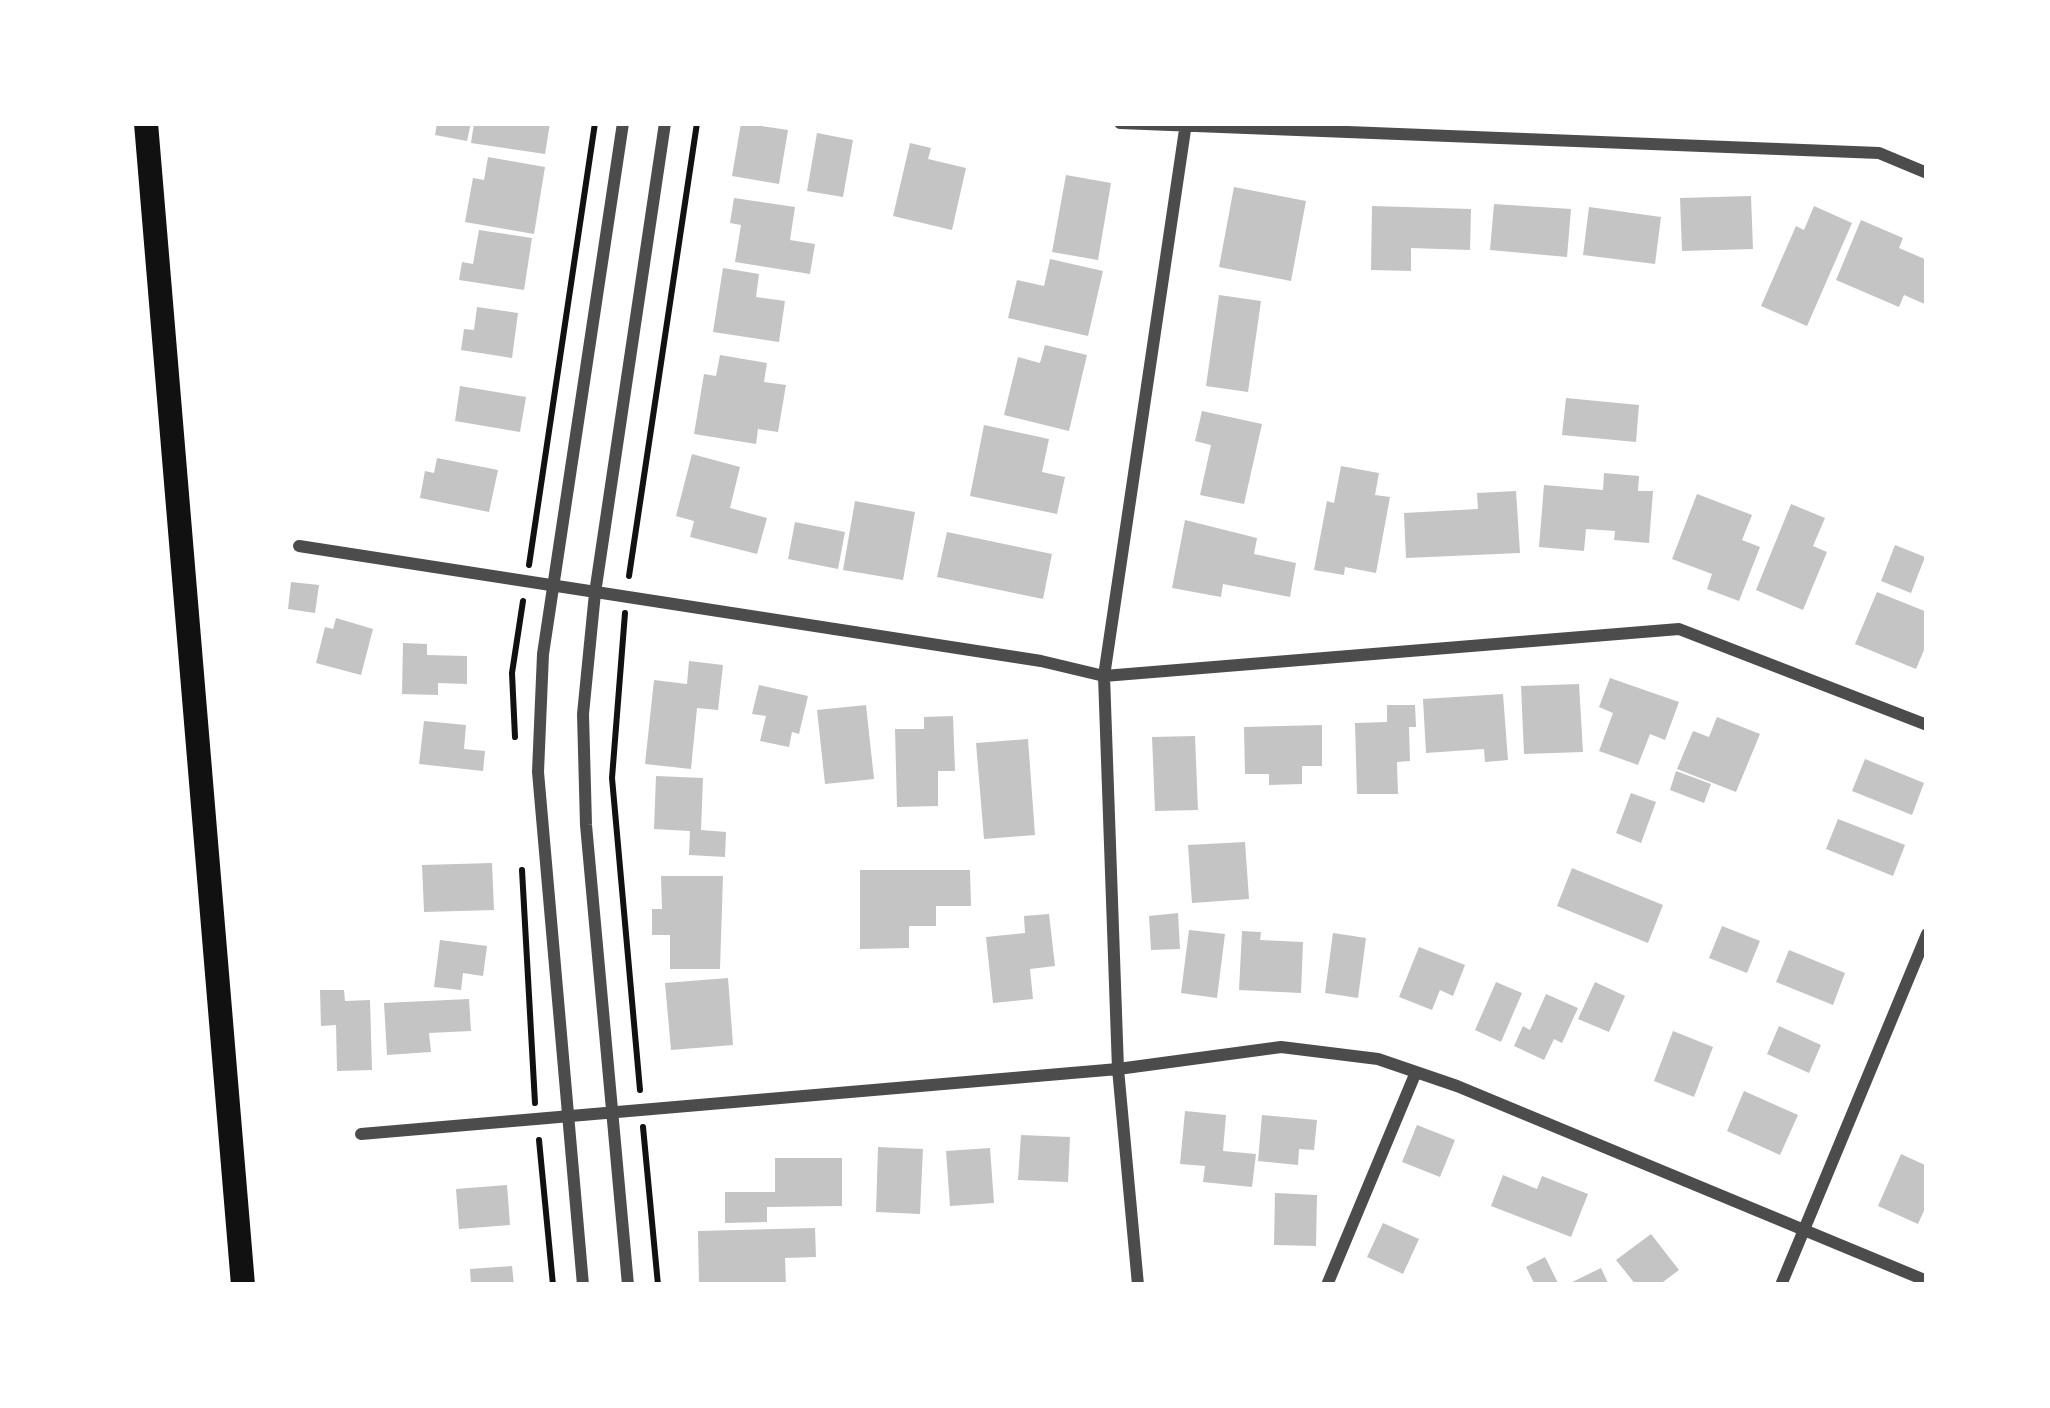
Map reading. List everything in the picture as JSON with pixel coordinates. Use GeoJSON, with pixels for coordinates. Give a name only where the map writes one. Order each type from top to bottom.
{"type":"FeatureCollection","features":[{"type":"Feature","properties":{"kind":"highway"},"geometry":{"type":"LineString","coordinates":[[146,123],[243,1285]]}},
{"type":"Feature","properties":{"kind":"street"},"geometry":{"type":"LineString","coordinates":[[583,1285],[538,772],[543,654],[623,123]]}},
{"type":"Feature","properties":{"kind":"street"},"geometry":{"type":"LineString","coordinates":[[628,1285],[583,770],[587,656],[595,592],[665,123]]}},
{"type":"Feature","properties":{"kind":"street"},"geometry":{"type":"LineString","coordinates":[[1120,123],[1879,153],[1927,172]]}},
{"type":"Feature","properties":{"kind":"street"},"geometry":{"type":"LineString","coordinates":[[1138,1285],[1118,1070],[1104,676],[1186,125]]}},
{"type":"Feature","properties":{"kind":"street"},"geometry":{"type":"LineString","coordinates":[[299,546],[1041,661],[1104,676],[1679,629],[1927,725]]}},
{"type":"Feature","properties":{"kind":"street"},"geometry":{"type":"LineString","coordinates":[[1781,1285],[1927,934]]}},
{"type":"Feature","properties":{"kind":"street"},"geometry":{"type":"LineString","coordinates":[[361,1133],[1118,1070],[1281,1047],[1378,1059],[1416,1072],[1927,1281]]}},
{"type":"Feature","properties":{"kind":"street"},"geometry":{"type":"LineString","coordinates":[[1327,1285],[1416,1072]]}},
{"type":"Feature","properties":{"kind":"path"},"geometry":{"type":"LineString","coordinates":[[658,1285],[612,778],[627,597],[697,123]]}},
{"type":"Feature","properties":{"kind":"building"},"geometry":{"type":"Polygon","coordinates":[[[437,123],[471,123],[467,141],[435,135],[437,123]]]}},
{"type":"Feature","properties":{"kind":"building"},"geometry":{"type":"Polygon","coordinates":[[[474,123],[550,123],[545,154],[471,143],[474,123]]]}},
{"type":"Feature","properties":{"kind":"building"},"geometry":{"type":"Polygon","coordinates":[[[741,123],[788,130],[779,184],[732,176],[741,123]]]}},
{"type":"Feature","properties":{"kind":"building"},"geometry":{"type":"Polygon","coordinates":[[[817,133],[853,140],[843,197],[807,191],[817,133]]]}},
{"type":"Feature","properties":{"kind":"building"},"geometry":{"type":"Polygon","coordinates":[[[910,143],[931,148],[928,159],[966,168],[952,230],[893,216],[910,143]]]}},
{"type":"Feature","properties":{"kind":"building"},"geometry":{"type":"Polygon","coordinates":[[[488,157],[545,167],[534,234],[465,222],[473,178],[484,180],[488,157]]]}},
{"type":"Feature","properties":{"kind":"building"},"geometry":{"type":"Polygon","coordinates":[[[1066,175],[1111,183],[1098,260],[1052,252],[1066,175]]]}},
{"type":"Feature","properties":{"kind":"building"},"geometry":{"type":"Polygon","coordinates":[[[1234,187],[1306,201],[1291,281],[1219,267],[1234,187]]]}},
{"type":"Feature","properties":{"kind":"building"},"geometry":{"type":"Polygon","coordinates":[[[1751,196],[1753,249],[1682,251],[1680,198],[1751,196]]]}},
{"type":"Feature","properties":{"kind":"building"},"geometry":{"type":"Polygon","coordinates":[[[734,198],[795,207],[790,240],[815,244],[810,274],[735,262],[741,225],[730,223],[734,198]]]}},
{"type":"Feature","properties":{"kind":"building"},"geometry":{"type":"Polygon","coordinates":[[[1494,204],[1571,209],[1567,257],[1490,250],[1494,204]]]}},
{"type":"Feature","properties":{"kind":"building"},"geometry":{"type":"Polygon","coordinates":[[[1372,206],[1471,209],[1470,250],[1411,248],[1411,271],[1371,270],[1372,206]]]}},
{"type":"Feature","properties":{"kind":"building"},"geometry":{"type":"Polygon","coordinates":[[[1814,206],[1852,223],[1807,326],[1761,306],[1796,226],[1804,230],[1814,206]]]}},
{"type":"Feature","properties":{"kind":"building"},"geometry":{"type":"Polygon","coordinates":[[[1589,207],[1661,217],[1655,264],[1583,255],[1589,207]]]}},
{"type":"Feature","properties":{"kind":"building"},"geometry":{"type":"Polygon","coordinates":[[[1861,220],[1903,238],[1899,248],[1927,260],[1927,305],[1904,295],[1899,307],[1836,280],[1861,220]]]}},
{"type":"Feature","properties":{"kind":"building"},"geometry":{"type":"Polygon","coordinates":[[[479,230],[532,238],[524,290],[459,280],[462,262],[473,264],[479,230]]]}},
{"type":"Feature","properties":{"kind":"building"},"geometry":{"type":"Polygon","coordinates":[[[1050,259],[1103,271],[1088,336],[1008,318],[1017,280],[1044,286],[1050,259]]]}},
{"type":"Feature","properties":{"kind":"building"},"geometry":{"type":"Polygon","coordinates":[[[723,268],[759,274],[756,297],[785,301],[779,342],[713,332],[723,268]]]}},
{"type":"Feature","properties":{"kind":"building"},"geometry":{"type":"Polygon","coordinates":[[[1219,295],[1261,301],[1248,392],[1206,386],[1219,295]]]}},
{"type":"Feature","properties":{"kind":"building"},"geometry":{"type":"Polygon","coordinates":[[[477,307],[518,313],[512,358],[461,350],[464,329],[474,330],[477,307]]]}},
{"type":"Feature","properties":{"kind":"building"},"geometry":{"type":"Polygon","coordinates":[[[1045,345],[1087,355],[1069,431],[1004,415],[1018,357],[1040,363],[1045,345]]]}},
{"type":"Feature","properties":{"kind":"building"},"geometry":{"type":"Polygon","coordinates":[[[720,355],[767,363],[764,382],[786,385],[778,432],[758,429],[756,444],[694,434],[704,374],[716,376],[720,355]]]}},
{"type":"Feature","properties":{"kind":"building"},"geometry":{"type":"Polygon","coordinates":[[[460,386],[526,397],[520,432],[455,421],[460,386]]]}},
{"type":"Feature","properties":{"kind":"building"},"geometry":{"type":"Polygon","coordinates":[[[1566,398],[1639,405],[1636,442],[1562,435],[1566,398]]]}},
{"type":"Feature","properties":{"kind":"building"},"geometry":{"type":"Polygon","coordinates":[[[1202,411],[1262,424],[1244,504],[1200,495],[1211,445],[1195,441],[1202,411]]]}},
{"type":"Feature","properties":{"kind":"building"},"geometry":{"type":"Polygon","coordinates":[[[984,425],[1049,439],[1042,472],[1065,477],[1057,514],[970,496],[984,425]]]}},
{"type":"Feature","properties":{"kind":"building"},"geometry":{"type":"Polygon","coordinates":[[[692,454],[740,467],[730,508],[767,518],[757,554],[690,537],[694,521],[676,516],[692,454]]]}},
{"type":"Feature","properties":{"kind":"building"},"geometry":{"type":"Polygon","coordinates":[[[437,458],[498,470],[489,512],[420,498],[425,471],[434,473],[437,458]]]}},
{"type":"Feature","properties":{"kind":"building"},"geometry":{"type":"Polygon","coordinates":[[[1341,466],[1379,473],[1375,495],[1390,497],[1376,573],[1345,567],[1344,575],[1314,570],[1327,501],[1334,503],[1341,466]]]}},
{"type":"Feature","properties":{"kind":"building"},"geometry":{"type":"Polygon","coordinates":[[[1604,473],[1639,476],[1638,491],[1653,491],[1649,543],[1614,540],[1615,531],[1586,529],[1584,551],[1539,547],[1544,485],[1603,490],[1604,473]]]}},
{"type":"Feature","properties":{"kind":"building"},"geometry":{"type":"Polygon","coordinates":[[[1516,491],[1520,553],[1406,558],[1404,513],[1478,509],[1477,493],[1516,491]]]}},
{"type":"Feature","properties":{"kind":"building"},"geometry":{"type":"Polygon","coordinates":[[[1697,494],[1752,515],[1742,540],[1760,547],[1739,601],[1707,589],[1712,574],[1672,559],[1697,494]]]}},
{"type":"Feature","properties":{"kind":"building"},"geometry":{"type":"Polygon","coordinates":[[[855,501],[915,512],[903,580],[843,570],[855,501]]]}},
{"type":"Feature","properties":{"kind":"building"},"geometry":{"type":"Polygon","coordinates":[[[1791,504],[1825,518],[1813,546],[1827,552],[1803,610],[1756,590],[1791,504]]]}},
{"type":"Feature","properties":{"kind":"building"},"geometry":{"type":"Polygon","coordinates":[[[1185,520],[1257,538],[1254,554],[1296,563],[1290,597],[1223,584],[1221,597],[1172,588],[1185,520]]]}},
{"type":"Feature","properties":{"kind":"building"},"geometry":{"type":"Polygon","coordinates":[[[795,522],[845,532],[838,569],[788,559],[795,522]]]}},
{"type":"Feature","properties":{"kind":"building"},"geometry":{"type":"Polygon","coordinates":[[[947,532],[1052,554],[1043,599],[937,577],[947,532]]]}},
{"type":"Feature","properties":{"kind":"building"},"geometry":{"type":"Polygon","coordinates":[[[1895,545],[1925,557],[1911,593],[1881,581],[1895,545]]]}},
{"type":"Feature","properties":{"kind":"building"},"geometry":{"type":"Polygon","coordinates":[[[291,582],[319,585],[315,613],[288,609],[291,582]]]}},
{"type":"Feature","properties":{"kind":"building"},"geometry":{"type":"Polygon","coordinates":[[[1877,592],[1927,612],[1927,643],[1916,669],[1855,644],[1877,592]]]}},
{"type":"Feature","properties":{"kind":"building"},"geometry":{"type":"Polygon","coordinates":[[[336,618],[373,629],[361,675],[316,663],[325,627],[333,629],[336,618]]]}},
{"type":"Feature","properties":{"kind":"building"},"geometry":{"type":"Polygon","coordinates":[[[403,643],[427,644],[427,655],[467,656],[467,684],[438,683],[438,695],[402,694],[403,643]]]}},
{"type":"Feature","properties":{"kind":"building"},"geometry":{"type":"Polygon","coordinates":[[[689,661],[723,665],[718,710],[697,708],[691,769],[645,764],[654,680],[687,684],[689,661]]]}},
{"type":"Feature","properties":{"kind":"building"},"geometry":{"type":"Polygon","coordinates":[[[1610,678],[1679,702],[1665,740],[1650,734],[1638,765],[1599,751],[1613,713],[1599,707],[1610,678]]]}},
{"type":"Feature","properties":{"kind":"building"},"geometry":{"type":"Polygon","coordinates":[[[1579,684],[1583,752],[1524,754],[1521,686],[1579,684]]]}},
{"type":"Feature","properties":{"kind":"building"},"geometry":{"type":"Polygon","coordinates":[[[759,685],[808,696],[799,734],[792,732],[789,747],[760,741],[766,716],[752,714],[759,685]]]}},
{"type":"Feature","properties":{"kind":"building"},"geometry":{"type":"Polygon","coordinates":[[[1503,694],[1508,760],[1485,762],[1484,749],[1426,753],[1423,699],[1503,694]]]}},
{"type":"Feature","properties":{"kind":"building"},"geometry":{"type":"Polygon","coordinates":[[[866,705],[874,779],[825,784],[817,710],[866,705]]]}},
{"type":"Feature","properties":{"kind":"building"},"geometry":{"type":"Polygon","coordinates":[[[1387,705],[1415,705],[1416,727],[1409,727],[1410,761],[1397,762],[1398,794],[1357,794],[1355,723],[1387,722],[1387,705]]]}},
{"type":"Feature","properties":{"kind":"building"},"geometry":{"type":"Polygon","coordinates":[[[953,716],[955,771],[938,771],[938,806],[897,807],[895,729],[924,729],[924,717],[953,716]]]}},
{"type":"Feature","properties":{"kind":"building"},"geometry":{"type":"Polygon","coordinates":[[[1717,717],[1760,734],[1736,792],[1677,769],[1693,731],[1709,737],[1717,717]]]}},
{"type":"Feature","properties":{"kind":"building"},"geometry":{"type":"Polygon","coordinates":[[[424,721],[466,725],[464,749],[485,751],[483,771],[419,764],[424,721]]]}},
{"type":"Feature","properties":{"kind":"building"},"geometry":{"type":"Polygon","coordinates":[[[1322,725],[1322,766],[1302,766],[1302,784],[1269,785],[1269,774],[1245,774],[1244,727],[1322,725]]]}},
{"type":"Feature","properties":{"kind":"building"},"geometry":{"type":"Polygon","coordinates":[[[1195,736],[1198,810],[1155,811],[1152,737],[1195,736]]]}},
{"type":"Feature","properties":{"kind":"building"},"geometry":{"type":"Polygon","coordinates":[[[1028,739],[1035,835],[984,839],[976,743],[1028,739]]]}},
{"type":"Feature","properties":{"kind":"building"},"geometry":{"type":"Polygon","coordinates":[[[1865,759],[1924,783],[1912,815],[1852,791],[1865,759]]]}},
{"type":"Feature","properties":{"kind":"building"},"geometry":{"type":"Polygon","coordinates":[[[1676,771],[1711,784],[1704,803],[1670,790],[1676,771]]]}},
{"type":"Feature","properties":{"kind":"building"},"geometry":{"type":"Polygon","coordinates":[[[656,776],[703,778],[701,830],[726,832],[725,857],[689,855],[690,831],[654,829],[656,776]]]}},
{"type":"Feature","properties":{"kind":"building"},"geometry":{"type":"Polygon","coordinates":[[[1631,793],[1656,802],[1641,843],[1616,833],[1631,793]]]}},
{"type":"Feature","properties":{"kind":"building"},"geometry":{"type":"Polygon","coordinates":[[[1838,819],[1905,845],[1893,876],[1826,849],[1838,819]]]}},
{"type":"Feature","properties":{"kind":"building"},"geometry":{"type":"Polygon","coordinates":[[[1245,842],[1249,899],[1192,903],[1188,845],[1245,842]]]}},
{"type":"Feature","properties":{"kind":"building"},"geometry":{"type":"Polygon","coordinates":[[[492,863],[494,910],[424,912],[422,865],[492,863]]]}},
{"type":"Feature","properties":{"kind":"building"},"geometry":{"type":"Polygon","coordinates":[[[1572,868],[1663,905],[1648,943],[1557,906],[1572,868]]]}},
{"type":"Feature","properties":{"kind":"building"},"geometry":{"type":"Polygon","coordinates":[[[860,870],[970,870],[971,906],[936,906],[936,926],[909,926],[909,948],[860,949],[860,870]]]}},
{"type":"Feature","properties":{"kind":"building"},"geometry":{"type":"Polygon","coordinates":[[[661,876],[723,876],[720,969],[670,969],[670,935],[652,935],[652,909],[662,909],[661,876]]]}},
{"type":"Feature","properties":{"kind":"building"},"geometry":{"type":"Polygon","coordinates":[[[1178,913],[1180,949],[1151,950],[1149,916],[1178,913]]]}},
{"type":"Feature","properties":{"kind":"building"},"geometry":{"type":"Polygon","coordinates":[[[1049,914],[1055,966],[1030,969],[1033,999],[993,1003],[986,937],[1025,933],[1024,916],[1049,914]]]}},
{"type":"Feature","properties":{"kind":"building"},"geometry":{"type":"Polygon","coordinates":[[[1722,926],[1760,941],[1747,973],[1709,958],[1722,926]]]}},
{"type":"Feature","properties":{"kind":"building"},"geometry":{"type":"Polygon","coordinates":[[[1189,930],[1225,934],[1217,998],[1181,993],[1189,930]]]}},
{"type":"Feature","properties":{"kind":"building"},"geometry":{"type":"Polygon","coordinates":[[[1242,931],[1261,932],[1260,940],[1303,942],[1301,993],[1239,990],[1242,931]]]}},
{"type":"Feature","properties":{"kind":"building"},"geometry":{"type":"Polygon","coordinates":[[[1333,933],[1366,938],[1358,998],[1325,993],[1333,933]]]}},
{"type":"Feature","properties":{"kind":"building"},"geometry":{"type":"Polygon","coordinates":[[[440,940],[487,946],[483,976],[463,973],[461,990],[434,987],[440,940]]]}},
{"type":"Feature","properties":{"kind":"building"},"geometry":{"type":"Polygon","coordinates":[[[1419,947],[1465,965],[1453,996],[1440,990],[1432,1010],[1399,997],[1419,947]]]}},
{"type":"Feature","properties":{"kind":"building"},"geometry":{"type":"Polygon","coordinates":[[[1789,950],[1845,973],[1833,1005],[1776,982],[1789,950]]]}},
{"type":"Feature","properties":{"kind":"building"},"geometry":{"type":"Polygon","coordinates":[[[728,978],[733,1045],[671,1050],[665,983],[728,978]]]}},
{"type":"Feature","properties":{"kind":"building"},"geometry":{"type":"Polygon","coordinates":[[[1496,982],[1522,993],[1501,1042],[1475,1030],[1496,982]]]}},
{"type":"Feature","properties":{"kind":"building"},"geometry":{"type":"Polygon","coordinates":[[[1595,982],[1625,996],[1609,1032],[1578,1019],[1595,982]]]}},
{"type":"Feature","properties":{"kind":"building"},"geometry":{"type":"Polygon","coordinates":[[[320,990],[344,990],[345,1001],[370,1000],[372,1070],[337,1071],[336,1025],[321,1026],[320,990]]]}},
{"type":"Feature","properties":{"kind":"building"},"geometry":{"type":"Polygon","coordinates":[[[1546,994],[1578,1008],[1562,1043],[1554,1039],[1544,1060],[1514,1046],[1523,1026],[1530,1030],[1546,994]]]}},
{"type":"Feature","properties":{"kind":"building"},"geometry":{"type":"Polygon","coordinates":[[[469,999],[471,1031],[429,1033],[431,1052],[387,1055],[384,1003],[469,999]]]}},
{"type":"Feature","properties":{"kind":"building"},"geometry":{"type":"Polygon","coordinates":[[[1779,1026],[1821,1045],[1809,1073],[1767,1054],[1779,1026]]]}},
{"type":"Feature","properties":{"kind":"building"},"geometry":{"type":"Polygon","coordinates":[[[1673,1031],[1713,1047],[1694,1097],[1654,1081],[1673,1031]]]}},
{"type":"Feature","properties":{"kind":"building"},"geometry":{"type":"Polygon","coordinates":[[[1744,1091],[1798,1115],[1780,1155],[1727,1131],[1744,1091]]]}},
{"type":"Feature","properties":{"kind":"building"},"geometry":{"type":"Polygon","coordinates":[[[1185,1111],[1226,1115],[1223,1151],[1256,1154],[1252,1187],[1203,1182],[1205,1166],[1180,1164],[1185,1111]]]}},
{"type":"Feature","properties":{"kind":"building"},"geometry":{"type":"Polygon","coordinates":[[[1262,1115],[1317,1120],[1314,1150],[1299,1149],[1298,1165],[1258,1161],[1262,1115]]]}},
{"type":"Feature","properties":{"kind":"building"},"geometry":{"type":"Polygon","coordinates":[[[1417,1125],[1455,1140],[1440,1177],[1402,1162],[1417,1125]]]}},
{"type":"Feature","properties":{"kind":"building"},"geometry":{"type":"Polygon","coordinates":[[[1021,1135],[1070,1137],[1068,1182],[1018,1180],[1021,1135]]]}},
{"type":"Feature","properties":{"kind":"building"},"geometry":{"type":"Polygon","coordinates":[[[878,1147],[923,1149],[920,1214],[876,1212],[878,1147]]]}},
{"type":"Feature","properties":{"kind":"building"},"geometry":{"type":"Polygon","coordinates":[[[990,1148],[994,1203],[950,1206],[946,1151],[990,1148]]]}},
{"type":"Feature","properties":{"kind":"building"},"geometry":{"type":"Polygon","coordinates":[[[1901,1154],[1927,1166],[1927,1204],[1918,1224],[1878,1206],[1901,1154]]]}},
{"type":"Feature","properties":{"kind":"building"},"geometry":{"type":"Polygon","coordinates":[[[775,1158],[842,1158],[842,1206],[767,1207],[767,1222],[725,1223],[725,1192],[775,1192],[775,1158]]]}},
{"type":"Feature","properties":{"kind":"building"},"geometry":{"type":"Polygon","coordinates":[[[1503,1175],[1537,1189],[1542,1176],[1588,1194],[1571,1237],[1491,1206],[1503,1175]]]}},
{"type":"Feature","properties":{"kind":"building"},"geometry":{"type":"Polygon","coordinates":[[[507,1185],[510,1225],[459,1229],[456,1189],[507,1185]]]}},
{"type":"Feature","properties":{"kind":"building"},"geometry":{"type":"Polygon","coordinates":[[[1275,1193],[1317,1195],[1316,1246],[1274,1245],[1275,1193]]]}},
{"type":"Feature","properties":{"kind":"building"},"geometry":{"type":"Polygon","coordinates":[[[1383,1223],[1419,1239],[1403,1274],[1367,1257],[1383,1223]]]}},
{"type":"Feature","properties":{"kind":"building"},"geometry":{"type":"Polygon","coordinates":[[[815,1228],[816,1257],[785,1258],[786,1285],[699,1285],[698,1231],[815,1228]]]}},
{"type":"Feature","properties":{"kind":"building"},"geometry":{"type":"Polygon","coordinates":[[[1651,1234],[1679,1270],[1659,1285],[1636,1285],[1616,1260],[1651,1234]]]}},
{"type":"Feature","properties":{"kind":"building"},"geometry":{"type":"Polygon","coordinates":[[[1545,1257],[1559,1285],[1535,1285],[1526,1267],[1545,1257]]]}},
{"type":"Feature","properties":{"kind":"building"},"geometry":{"type":"Polygon","coordinates":[[[512,1266],[514,1285],[471,1285],[470,1269],[512,1266]]]}},
{"type":"Feature","properties":{"kind":"building"},"geometry":{"type":"Polygon","coordinates":[[[1601,1268],[1609,1285],[1566,1285],[1601,1268]]]}}]}
